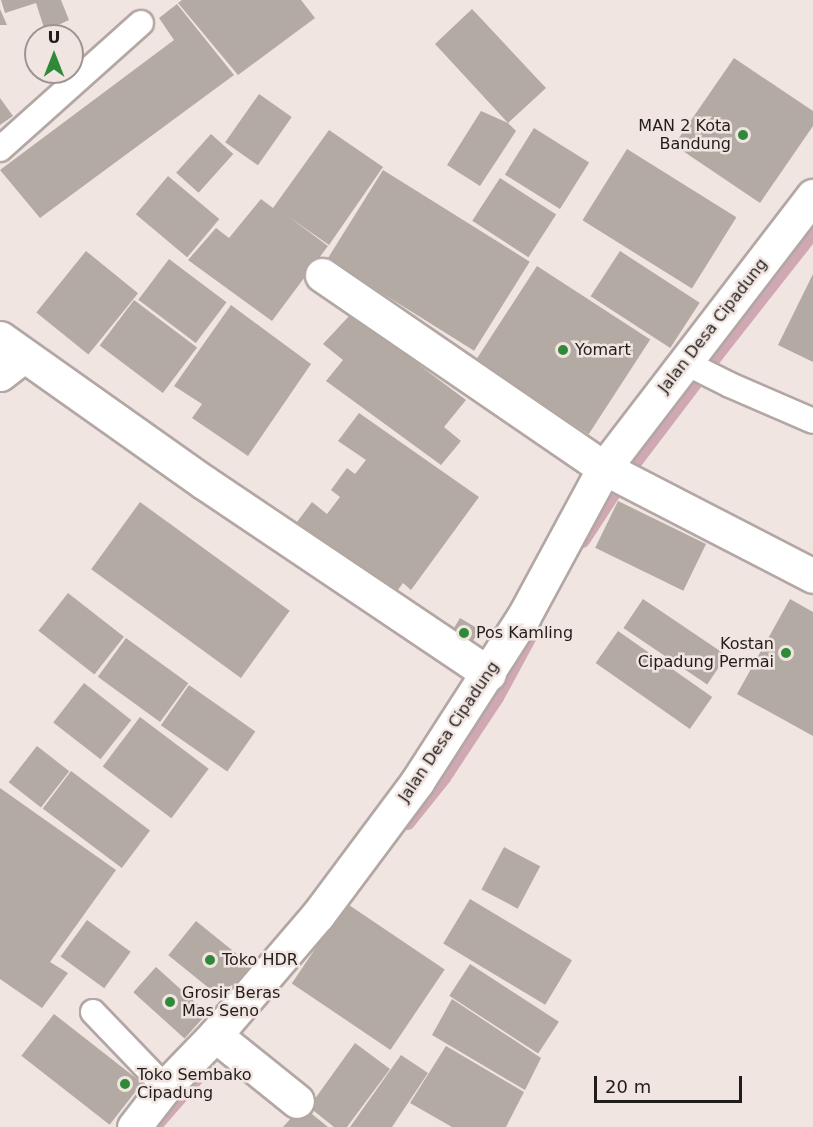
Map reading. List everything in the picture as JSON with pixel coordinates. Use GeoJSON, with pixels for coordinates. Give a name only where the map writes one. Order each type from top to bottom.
{"type":"FeatureCollection","features":[{"type":"Feature","properties":{"kind":"street","name":"Jalan Desa Cipadung"},"geometry":{"type":"LineString","coordinates":[[134,1127],[165,1087],[215,1035],[318,915],[417,782],[489,674],[524,616],[604,468],[813,196]]}},
{"type":"Feature","properties":{"kind":"street"},"geometry":{"type":"LineString","coordinates":[[322,275],[604,468],[813,576]]}},
{"type":"Feature","properties":{"kind":"street"},"geometry":{"type":"LineString","coordinates":[[8,356],[205,483],[489,674]]}},
{"type":"Feature","properties":{"kind":"street"},"geometry":{"type":"LineString","coordinates":[[215,1035],[297,1101]]}},
{"type":"Feature","properties":{"kind":"lane"},"geometry":{"type":"LineString","coordinates":[[0,149],[141,23]]}},
{"type":"Feature","properties":{"kind":"lane"},"geometry":{"type":"LineString","coordinates":[[684,362],[729,385],[813,421]]}},
{"type":"Feature","properties":{"kind":"lane"},"geometry":{"type":"LineString","coordinates":[[93,1012],[165,1087]]}},
{"type":"Feature","properties":{"kind":"building"},"geometry":{"type":"Polygon","coordinates":[[[1,0],[61,0],[69,20],[60,24],[43,24],[36,3],[5,13],[1,0]]]}},
{"type":"Feature","properties":{"kind":"building"},"geometry":{"type":"Polygon","coordinates":[[[182,0],[301,0],[315,18],[238,75],[178,3],[182,0]]]}},
{"type":"Feature","properties":{"kind":"building"},"geometry":{"type":"Polygon","coordinates":[[[177,4],[234,75],[40,218],[0,170],[174,40],[159,18],[177,4]]]}},
{"type":"Feature","properties":{"kind":"building"},"geometry":{"type":"Polygon","coordinates":[[[0,9],[7,25],[0,25],[0,9]]]}},
{"type":"Feature","properties":{"kind":"building"},"geometry":{"type":"Polygon","coordinates":[[[472,9],[546,88],[508,123],[435,44],[472,9]]]}},
{"type":"Feature","properties":{"kind":"building","name":"MAN 2 Kota Bandung"},"geometry":{"type":"Polygon","coordinates":[[[734,58],[813,111],[813,126],[760,203],[674,145],[734,58]]]}},
{"type":"Feature","properties":{"kind":"building"},"geometry":{"type":"Polygon","coordinates":[[[259,94],[292,117],[258,165],[225,142],[259,94]]]}},
{"type":"Feature","properties":{"kind":"building"},"geometry":{"type":"Polygon","coordinates":[[[0,98],[13,116],[0,125],[0,98]]]}},
{"type":"Feature","properties":{"kind":"building"},"geometry":{"type":"Polygon","coordinates":[[[481,111],[508,123],[516,131],[480,186],[447,165],[481,111]]]}},
{"type":"Feature","properties":{"kind":"building"},"geometry":{"type":"Polygon","coordinates":[[[534,128],[589,162],[560,209],[505,175],[534,128]]]}},
{"type":"Feature","properties":{"kind":"building"},"geometry":{"type":"Polygon","coordinates":[[[329,130],[383,167],[329,245],[289,217],[328,246],[272,321],[188,260],[216,228],[229,238],[261,199],[273,208],[329,130]]]}},
{"type":"Feature","properties":{"kind":"building"},"geometry":{"type":"Polygon","coordinates":[[[211,134],[233,154],[198,193],[176,173],[211,134]]]}},
{"type":"Feature","properties":{"kind":"building"},"geometry":{"type":"Polygon","coordinates":[[[627,149],[736,217],[692,289],[582,220],[627,149]]]}},
{"type":"Feature","properties":{"kind":"building"},"geometry":{"type":"Polygon","coordinates":[[[383,170],[530,262],[474,351],[327,259],[383,170]]]}},
{"type":"Feature","properties":{"kind":"building"},"geometry":{"type":"Polygon","coordinates":[[[168,176],[219,219],[187,257],[136,214],[168,176]]]}},
{"type":"Feature","properties":{"kind":"building"},"geometry":{"type":"Polygon","coordinates":[[[500,178],[556,214],[528,257],[472,221],[500,178]]]}},
{"type":"Feature","properties":{"kind":"building"},"geometry":{"type":"Polygon","coordinates":[[[86,251],[138,293],[88,355],[36,312],[86,251]]]}},
{"type":"Feature","properties":{"kind":"building"},"geometry":{"type":"Polygon","coordinates":[[[620,251],[700,303],[670,348],[591,296],[620,251]]]}},
{"type":"Feature","properties":{"kind":"building"},"geometry":{"type":"Polygon","coordinates":[[[169,259],[227,302],[196,343],[138,300],[169,259]]]}},
{"type":"Feature","properties":{"kind":"building","name":"Yomart"},"geometry":{"type":"Polygon","coordinates":[[[537,266],[650,340],[589,434],[475,361],[537,266]]]}},
{"type":"Feature","properties":{"kind":"building"},"geometry":{"type":"Polygon","coordinates":[[[813,274],[813,362],[778,345],[813,274]]]}},
{"type":"Feature","properties":{"kind":"building"},"geometry":{"type":"Polygon","coordinates":[[[134,300],[197,348],[163,393],[100,346],[134,300]]]}},
{"type":"Feature","properties":{"kind":"building"},"geometry":{"type":"Polygon","coordinates":[[[231,305],[311,364],[248,456],[192,418],[202,404],[174,386],[231,305]]]}},
{"type":"Feature","properties":{"kind":"building"},"geometry":{"type":"Polygon","coordinates":[[[351,314],[466,400],[444,427],[461,441],[441,465],[326,381],[343,360],[323,344],[351,314]]]}},
{"type":"Feature","properties":{"kind":"building"},"geometry":{"type":"Polygon","coordinates":[[[359,413],[479,497],[411,590],[403,583],[392,598],[291,530],[312,502],[327,514],[340,497],[331,490],[347,468],[355,474],[366,460],[338,441],[359,413]]]}},
{"type":"Feature","properties":{"kind":"building"},"geometry":{"type":"Polygon","coordinates":[[[618,501],[706,544],[683,591],[595,548],[618,501]]]}},
{"type":"Feature","properties":{"kind":"building"},"geometry":{"type":"Polygon","coordinates":[[[140,502],[290,611],[241,678],[91,569],[140,502]]]}},
{"type":"Feature","properties":{"kind":"building"},"geometry":{"type":"Polygon","coordinates":[[[68,593],[124,637],[94,675],[38,631],[68,593]]]}},
{"type":"Feature","properties":{"kind":"building"},"geometry":{"type":"Polygon","coordinates":[[[643,599],[727,655],[707,684],[623,628],[643,599]]]}},
{"type":"Feature","properties":{"kind":"building","name":"Kostan Cipadung Permai"},"geometry":{"type":"Polygon","coordinates":[[[790,599],[813,612],[813,736],[737,694],[790,599]]]}},
{"type":"Feature","properties":{"kind":"building","name":"Pos Kamling"},"geometry":{"type":"Polygon","coordinates":[[[460,618],[480,630],[469,648],[449,636],[460,618]]]}},
{"type":"Feature","properties":{"kind":"building"},"geometry":{"type":"Polygon","coordinates":[[[618,631],[712,697],[690,729],[596,663],[618,631]]]}},
{"type":"Feature","properties":{"kind":"building"},"geometry":{"type":"Polygon","coordinates":[[[126,638],[188,683],[160,722],[98,677],[126,638]]]}},
{"type":"Feature","properties":{"kind":"building"},"geometry":{"type":"Polygon","coordinates":[[[84,683],[131,720],[100,759],[53,722],[84,683]]]}},
{"type":"Feature","properties":{"kind":"building"},"geometry":{"type":"Polygon","coordinates":[[[189,685],[255,731],[227,772],[161,725],[189,685]]]}},
{"type":"Feature","properties":{"kind":"building"},"geometry":{"type":"Polygon","coordinates":[[[140,717],[209,769],[171,818],[103,767],[140,717]]]}},
{"type":"Feature","properties":{"kind":"building"},"geometry":{"type":"Polygon","coordinates":[[[37,746],[69,771],[41,807],[9,782],[37,746]]]}},
{"type":"Feature","properties":{"kind":"building"},"geometry":{"type":"Polygon","coordinates":[[[71,771],[150,831],[122,868],[43,809],[71,771]]]}},
{"type":"Feature","properties":{"kind":"building"},"geometry":{"type":"Polygon","coordinates":[[[0,788],[116,870],[50,962],[68,973],[42,1008],[0,979],[0,788]]]}},
{"type":"Feature","properties":{"kind":"building"},"geometry":{"type":"Polygon","coordinates":[[[504,847],[540,866],[518,909],[481,889],[504,847]]]}},
{"type":"Feature","properties":{"kind":"building"},"geometry":{"type":"Polygon","coordinates":[[[470,899],[572,960],[545,1005],[443,944],[470,899]]]}},
{"type":"Feature","properties":{"kind":"building"},"geometry":{"type":"Polygon","coordinates":[[[346,903],[445,970],[390,1050],[292,983],[346,903]]]}},
{"type":"Feature","properties":{"kind":"building"},"geometry":{"type":"Polygon","coordinates":[[[87,920],[131,952],[104,988],[61,956],[87,920]]]}},
{"type":"Feature","properties":{"kind":"building","name":"Toko HDR"},"geometry":{"type":"Polygon","coordinates":[[[196,921],[252,966],[224,1001],[168,955],[196,921]]]}},
{"type":"Feature","properties":{"kind":"building"},"geometry":{"type":"Polygon","coordinates":[[[470,964],[559,1022],[538,1054],[449,996],[470,964]]]}},
{"type":"Feature","properties":{"kind":"building","name":"Grosir Beras Mas Seno"},"geometry":{"type":"Polygon","coordinates":[[[156,967],[207,1013],[185,1038],[133,992],[156,967]]]}},
{"type":"Feature","properties":{"kind":"building"},"geometry":{"type":"Polygon","coordinates":[[[452,999],[541,1058],[525,1090],[432,1035],[452,999]]]}},
{"type":"Feature","properties":{"kind":"building"},"geometry":{"type":"Polygon","coordinates":[[[54,1014],[142,1083],[110,1125],[21,1056],[54,1014]]]}},
{"type":"Feature","properties":{"kind":"building"},"geometry":{"type":"Polygon","coordinates":[[[355,1043],[390,1069],[347,1127],[334,1127],[309,1107],[355,1043]]]}},
{"type":"Feature","properties":{"kind":"building"},"geometry":{"type":"Polygon","coordinates":[[[446,1046],[524,1092],[506,1127],[452,1127],[410,1103],[446,1046]]]}},
{"type":"Feature","properties":{"kind":"building"},"geometry":{"type":"Polygon","coordinates":[[[401,1055],[428,1073],[392,1127],[350,1127],[401,1055]]]}},
{"type":"Feature","properties":{"kind":"building"},"geometry":{"type":"Polygon","coordinates":[[[302,1106],[328,1127],[283,1127],[302,1106]]]}},
{"type":"Feature","properties":{"kind":"waterway"},"geometry":{"type":"LineString","coordinates":[[705,368],[813,231]]}},
{"type":"Feature","properties":{"kind":"waterway"},"geometry":{"type":"LineString","coordinates":[[624,475],[700,375]]}},
{"type":"Feature","properties":{"kind":"waterway"},"geometry":{"type":"LineString","coordinates":[[582,540],[621,480]]}},
{"type":"Feature","properties":{"kind":"waterway"},"geometry":{"type":"LineString","coordinates":[[407,822],[443,777],[496,697],[530,634]]}},
{"type":"Feature","properties":{"kind":"waterway"},"geometry":{"type":"LineString","coordinates":[[157,1122],[198,1075]]}},
{"type":"Feature","properties":{"kind":"place","name":"MAN 2 Kota Bandung"},"geometry":{"type":"Point","coordinates":[743,135]}},
{"type":"Feature","properties":{"kind":"place","name":"Yomart"},"geometry":{"type":"Point","coordinates":[563,350]}},
{"type":"Feature","properties":{"kind":"place","name":"Pos Kamling"},"geometry":{"type":"Point","coordinates":[464,633]}},
{"type":"Feature","properties":{"kind":"place","name":"Kostan Cipadung Permai"},"geometry":{"type":"Point","coordinates":[786,653]}},
{"type":"Feature","properties":{"kind":"place","name":"Toko HDR"},"geometry":{"type":"Point","coordinates":[210,960]}},
{"type":"Feature","properties":{"kind":"place","name":"Grosir Beras Mas Seno"},"geometry":{"type":"Point","coordinates":[170,1002]}},
{"type":"Feature","properties":{"kind":"place","name":"Toko Sembako Cipadung"},"geometry":{"type":"Point","coordinates":[125,1084]}}]}
